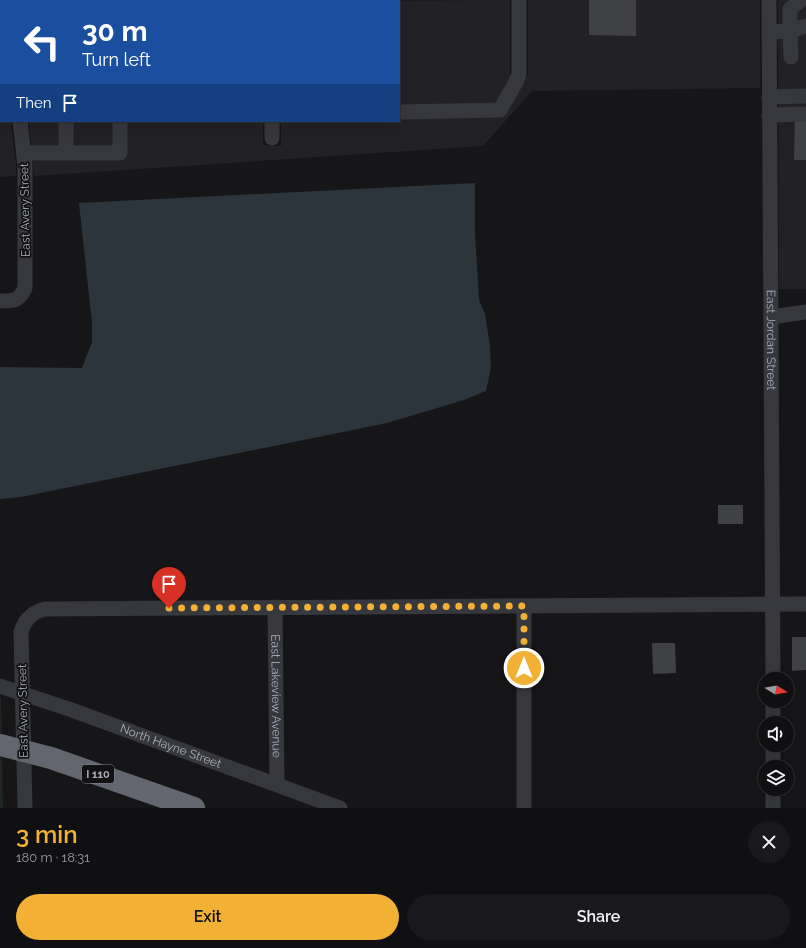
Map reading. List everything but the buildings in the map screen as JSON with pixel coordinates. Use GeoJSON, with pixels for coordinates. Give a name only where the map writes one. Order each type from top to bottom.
{"type":"FeatureCollection","features":[{"type":"Feature","properties":{"kind":"highway","name":"I 110"},"geometry":{"type":"LineString","coordinates":[[0,745],[51,758],[194,808]]}},
{"type":"Feature","properties":{"kind":"street"},"geometry":{"type":"LineString","coordinates":[[400,112],[500,110],[519,74],[519,0]]}},
{"type":"Feature","properties":{"kind":"street","name":"East Jordan Street"},"geometry":{"type":"LineString","coordinates":[[769,0],[773,672]]}},
{"type":"Feature","properties":{"kind":"street"},"geometry":{"type":"LineString","coordinates":[[791,57],[790,9],[801,0]]}},
{"type":"Feature","properties":{"kind":"street"},"geometry":{"type":"LineString","coordinates":[[769,32],[790,31],[806,26]]}},
{"type":"Feature","properties":{"kind":"street"},"geometry":{"type":"LineString","coordinates":[[769,97],[806,96]]}},
{"type":"Feature","properties":{"kind":"street"},"geometry":{"type":"LineString","coordinates":[[769,115],[806,114]]}},
{"type":"Feature","properties":{"kind":"street","name":"East Avery Street"},"geometry":{"type":"LineString","coordinates":[[0,301],[12,301],[19,298],[25,288],[25,165],[20,122]]}},
{"type":"Feature","properties":{"kind":"street"},"geometry":{"type":"LineString","coordinates":[[66,122],[66,153]]}},
{"type":"Feature","properties":{"kind":"street"},"geometry":{"type":"LineString","coordinates":[[24,153],[120,153],[120,122]]}},
{"type":"Feature","properties":{"kind":"street"},"geometry":{"type":"LineString","coordinates":[[272,122],[272,138]]}},
{"type":"Feature","properties":{"kind":"street"},"geometry":{"type":"LineString","coordinates":[[771,317],[806,312]]}},
{"type":"Feature","properties":{"kind":"street"},"geometry":{"type":"LineString","coordinates":[[275,607],[806,604]]}},
{"type":"Feature","properties":{"kind":"street"},"geometry":{"type":"LineString","coordinates":[[524,606],[524,808]]}},
{"type":"Feature","properties":{"kind":"street","name":"East Avery Street"},"geometry":{"type":"LineString","coordinates":[[25,808],[21,632],[28,617],[36,611],[45,609],[275,607]]}},
{"type":"Feature","properties":{"kind":"street","name":"East Lakeview Avenue"},"geometry":{"type":"LineString","coordinates":[[275,607],[276,784]]}},
{"type":"Feature","properties":{"kind":"street","name":"North Hayne Street"},"geometry":{"type":"LineString","coordinates":[[0,686],[69,709],[340,808]]}},
{"type":"Feature","properties":{"kind":"street"},"geometry":{"type":"LineString","coordinates":[[773,796],[773,808]]}},
{"type":"Feature","properties":{"kind":"shaded area"},"geometry":{"type":"Polygon","coordinates":[[[400,0],[510,0],[510,75],[528,76],[528,0],[760,0],[760,88],[532,91],[483,146],[34,176],[29,122],[263,122],[263,145],[281,146],[281,122],[400,122],[400,0]]]}},
{"type":"Feature","properties":{"kind":"shaded area"},"geometry":{"type":"Polygon","coordinates":[[[778,0],[806,0],[806,289],[779,289],[778,0]]]}},
{"type":"Feature","properties":{"kind":"shaded area"},"geometry":{"type":"Polygon","coordinates":[[[0,122],[11,122],[16,176],[0,177],[0,122]]]}},
{"type":"Feature","properties":{"kind":"shaded area"},"geometry":{"type":"Polygon","coordinates":[[[475,183],[475,233],[479,300],[485,314],[490,346],[491,367],[486,391],[464,400],[387,423],[21,497],[0,499],[0,367],[82,368],[92,342],[92,323],[79,203],[475,183]]]}},
{"type":"Feature","properties":{"kind":"shaded area"},"geometry":{"type":"Polygon","coordinates":[[[1,697],[3,808],[0,808],[1,697]]]}},
{"type":"Feature","properties":{"kind":"route"},"geometry":{"type":"LineString","coordinates":[[169,608],[524,606],[524,668]]}}]}
